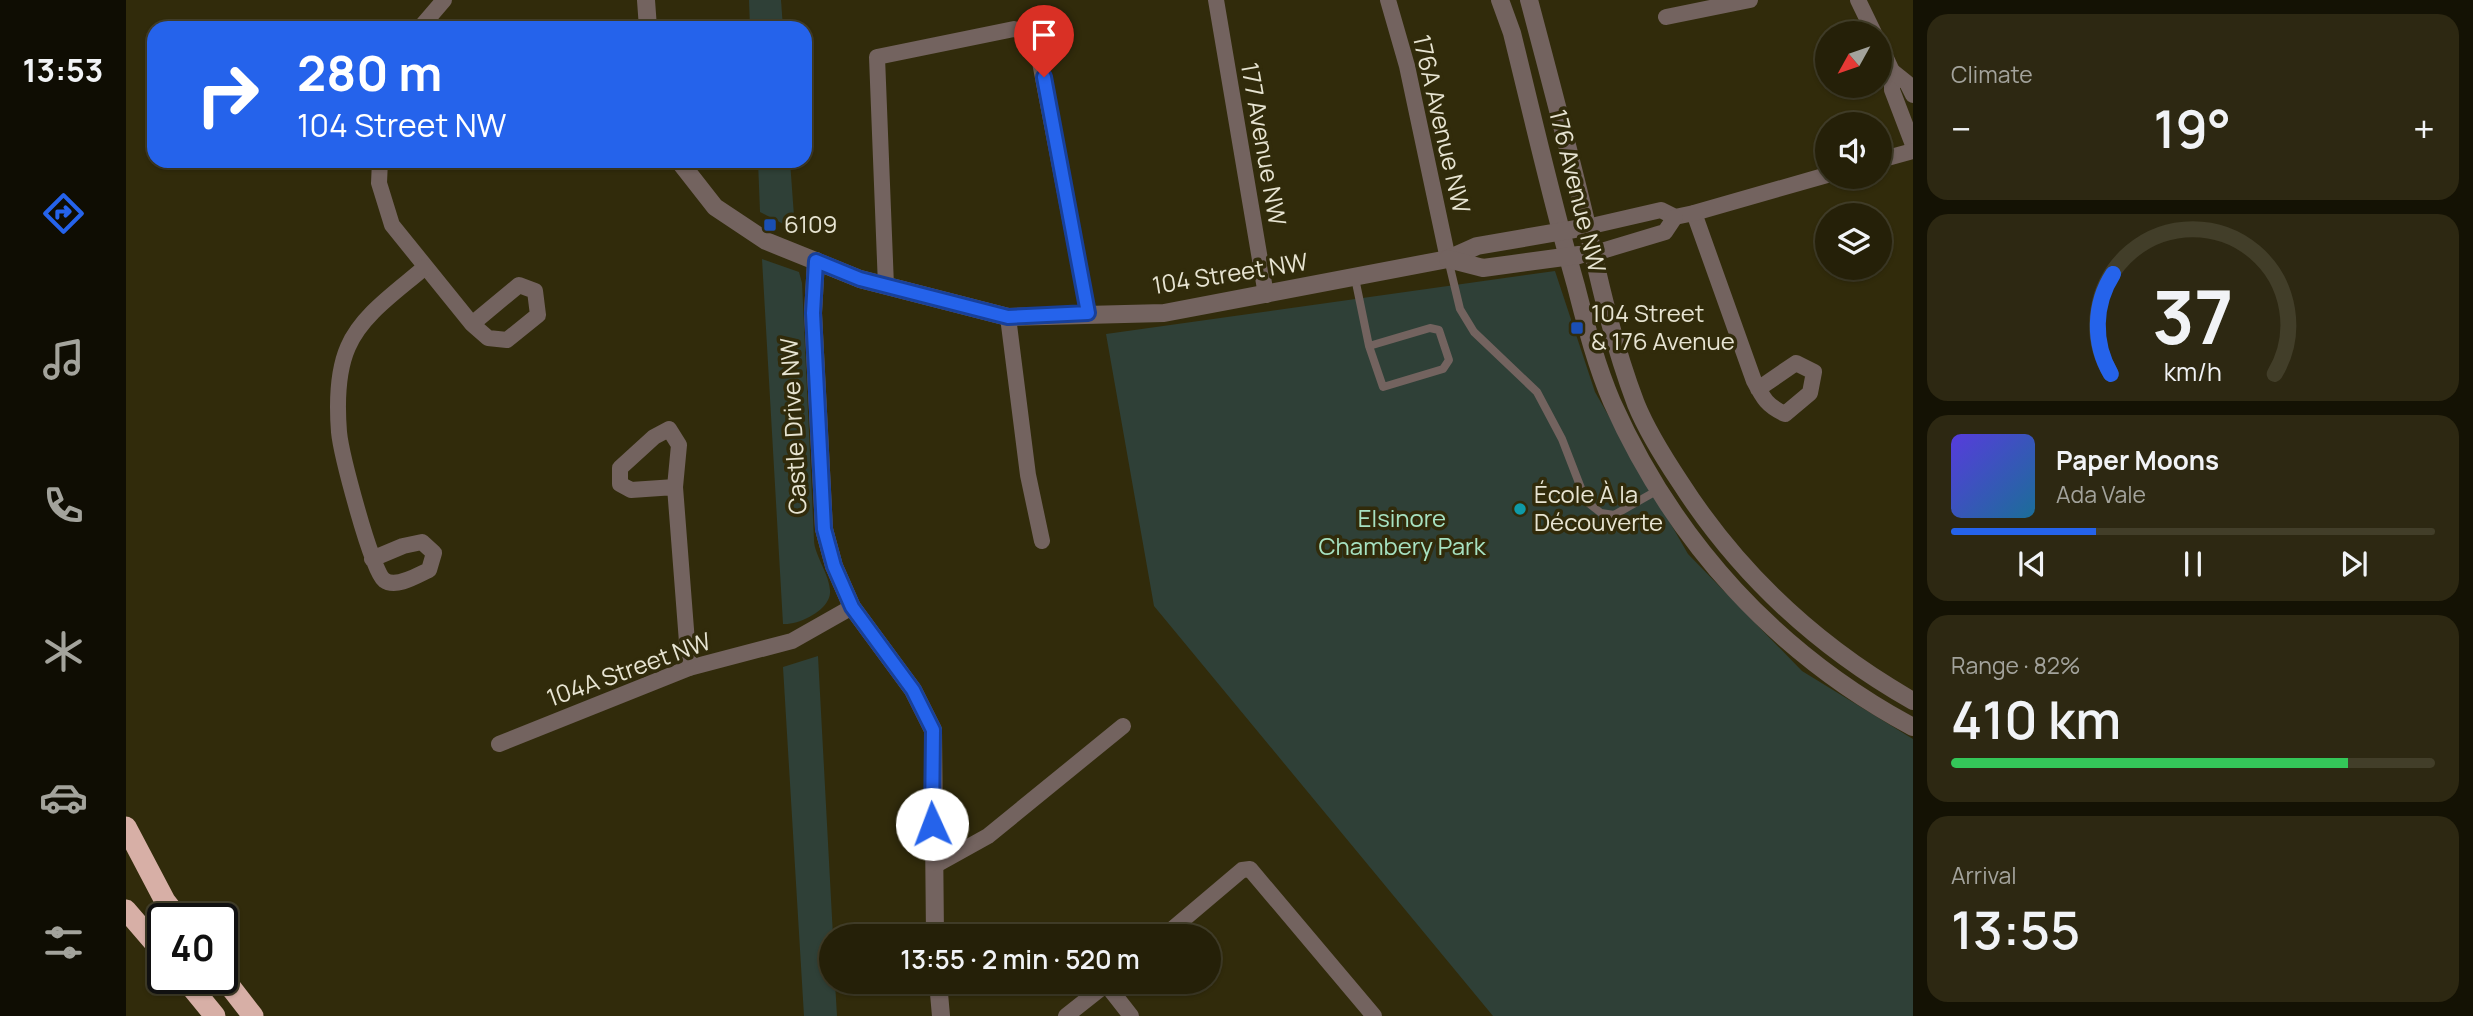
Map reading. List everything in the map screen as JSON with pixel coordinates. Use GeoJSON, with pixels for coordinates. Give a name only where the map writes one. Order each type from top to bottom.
{"type":"FeatureCollection","features":[{"type":"Feature","properties":{"kind":"highway"},"geometry":{"type":"LineString","coordinates":[[126,827],[167,903]]}},
{"type":"Feature","properties":{"kind":"highway"},"geometry":{"type":"LineString","coordinates":[[126,910],[147,934]]}},
{"type":"Feature","properties":{"kind":"highway"},"geometry":{"type":"LineString","coordinates":[[197,994],[215,1016]]}},
{"type":"Feature","properties":{"kind":"highway"},"geometry":{"type":"LineString","coordinates":[[236,994],[253,1016]]}},
{"type":"Feature","properties":{"kind":"street"},"geometry":{"type":"LineString","coordinates":[[426,21],[444,0]]}},
{"type":"Feature","properties":{"kind":"street"},"geometry":{"type":"LineString","coordinates":[[646,0],[648,21]]}},
{"type":"Feature","properties":{"kind":"street","name":"177 Avenue NW"},"geometry":{"type":"LineString","coordinates":[[1216,0],[1266,295]]}},
{"type":"Feature","properties":{"kind":"street","name":"176A Avenue NW"},"geometry":{"type":"LineString","coordinates":[[1388,0],[1407,66],[1448,259]]}},
{"type":"Feature","properties":{"kind":"street","name":"176 Avenue NW"},"geometry":{"type":"LineString","coordinates":[[1500,0],[1512,33],[1592,346],[1612,401],[1658,489],[1694,544],[1735,592],[1811,663],[1913,727]]}},
{"type":"Feature","properties":{"kind":"street","name":"176 Avenue NW"},"geometry":{"type":"LineString","coordinates":[[1529,0],[1587,227],[1600,289],[1637,406],[1667,463],[1704,519],[1745,570],[1786,612],[1884,685],[1913,701]]}},
{"type":"Feature","properties":{"kind":"street"},"geometry":{"type":"LineString","coordinates":[[1666,17],[1750,0]]}},
{"type":"Feature","properties":{"kind":"street"},"geometry":{"type":"LineString","coordinates":[[1857,0],[1868,21]]}},
{"type":"Feature","properties":{"kind":"street"},"geometry":{"type":"LineString","coordinates":[[886,286],[877,57],[1014,29],[1035,36],[1088,313]]}},
{"type":"Feature","properties":{"kind":"street"},"geometry":{"type":"LineString","coordinates":[[1892,71],[1907,83],[1913,95]]}},
{"type":"Feature","properties":{"kind":"street"},"geometry":{"type":"LineString","coordinates":[[1892,90],[1913,148],[1892,156]]}},
{"type":"Feature","properties":{"kind":"street"},"geometry":{"type":"LineString","coordinates":[[380,168],[379,183],[392,225],[472,324]]}},
{"type":"Feature","properties":{"kind":"street","name":"104 Street NW"},"geometry":{"type":"LineString","coordinates":[[684,168],[715,207],[766,241],[886,286],[1008,317],[1164,313],[1448,259],[1477,246],[1587,227],[1661,210],[1675,216],[1694,213],[1815,178]]}},
{"type":"Feature","properties":{"kind":"street"},"geometry":{"type":"LineString","coordinates":[[1694,213],[1758,389]]}},
{"type":"Feature","properties":{"kind":"street","name":"104 Street NW"},"geometry":{"type":"LineString","coordinates":[[1448,259],[1483,268],[1592,254],[1665,232],[1675,216]]}},
{"type":"Feature","properties":{"kind":"street","name":"Castle Drive NW"},"geometry":{"type":"LineString","coordinates":[[816,261],[813,313],[824,529],[834,566],[852,607],[913,690],[933,730],[935,924]]}},
{"type":"Feature","properties":{"kind":"street"},"geometry":{"type":"LineString","coordinates":[[372,559],[339,435],[338,397],[344,362],[348,346],[364,321],[425,267]]}},
{"type":"Feature","properties":{"kind":"street"},"geometry":{"type":"LineString","coordinates":[[1008,317],[1028,475],[1042,541]]}},
{"type":"Feature","properties":{"kind":"street"},"geometry":{"type":"LineString","coordinates":[[675,488],[689,668]]}},
{"type":"Feature","properties":{"kind":"street","name":"104A Street NW"},"geometry":{"type":"LineString","coordinates":[[499,744],[689,668],[792,641],[852,607]]}},
{"type":"Feature","properties":{"kind":"street"},"geometry":{"type":"LineString","coordinates":[[934,866],[988,836],[1123,726]]}},
{"type":"Feature","properties":{"kind":"street"},"geometry":{"type":"LineString","coordinates":[[1178,924],[1242,870],[1250,869],[1374,1016]]}},
{"type":"Feature","properties":{"kind":"street"},"geometry":{"type":"LineString","coordinates":[[939,994],[941,1016]]}},
{"type":"Feature","properties":{"kind":"street"},"geometry":{"type":"LineString","coordinates":[[1066,1016],[1094,994]]}},
{"type":"Feature","properties":{"kind":"street"},"geometry":{"type":"LineString","coordinates":[[1116,994],[1131,1016]]}},
{"type":"Feature","properties":{"kind":"lane"},"geometry":{"type":"LineString","coordinates":[[1448,259],[1460,309],[1474,332],[1537,392],[1562,439],[1586,501],[1601,513],[1614,515],[1658,489]]}},
{"type":"Feature","properties":{"kind":"lane"},"geometry":{"type":"LineString","coordinates":[[1355,278],[1369,346],[1383,387],[1443,369],[1449,360],[1438,330],[1430,328],[1369,346]]}},
{"type":"Feature","properties":{"kind":"green space"},"geometry":{"type":"Polygon","coordinates":[[[749,0],[781,0],[782,21],[750,21],[749,0]]]}},
{"type":"Feature","properties":{"kind":"green space"},"geometry":{"type":"Polygon","coordinates":[[[758,168],[791,168],[795,230],[760,212],[758,168]]]}},
{"type":"Feature","properties":{"kind":"green space"},"geometry":{"type":"Polygon","coordinates":[[[762,259],[799,272],[802,283],[814,540],[830,586],[828,600],[820,610],[808,618],[789,624],[783,624],[762,259]]]}},
{"type":"Feature","properties":{"kind":"green space","name":"Elsinore Chambery Park"},"geometry":{"type":"Polygon","coordinates":[[[1555,271],[1595,392],[1688,554],[1802,671],[1913,739],[1913,1016],[1493,1016],[1154,606],[1106,334],[1555,271]]]}},
{"type":"Feature","properties":{"kind":"green space"},"geometry":{"type":"Polygon","coordinates":[[[818,656],[832,924],[819,924],[819,994],[836,994],[837,1016],[804,1016],[783,667],[818,656]]]}},
{"type":"Feature","properties":{"kind":"place","name":"6109"},"geometry":{"type":"Point","coordinates":[770,225]}},
{"type":"Feature","properties":{"kind":"place","name":"104 Street & 176 Avenue"},"geometry":{"type":"Point","coordinates":[1577,328]}},
{"type":"Feature","properties":{"kind":"place","name":"École À la Découverte"},"geometry":{"type":"Point","coordinates":[1520,509]}},
{"type":"Feature","properties":{"kind":"route"},"geometry":{"type":"LineString","coordinates":[[932,824],[933,730],[913,690],[852,607],[834,566],[824,529],[813,313],[816,261],[860,279],[1008,317],[1088,313],[1044,77]]}}]}
